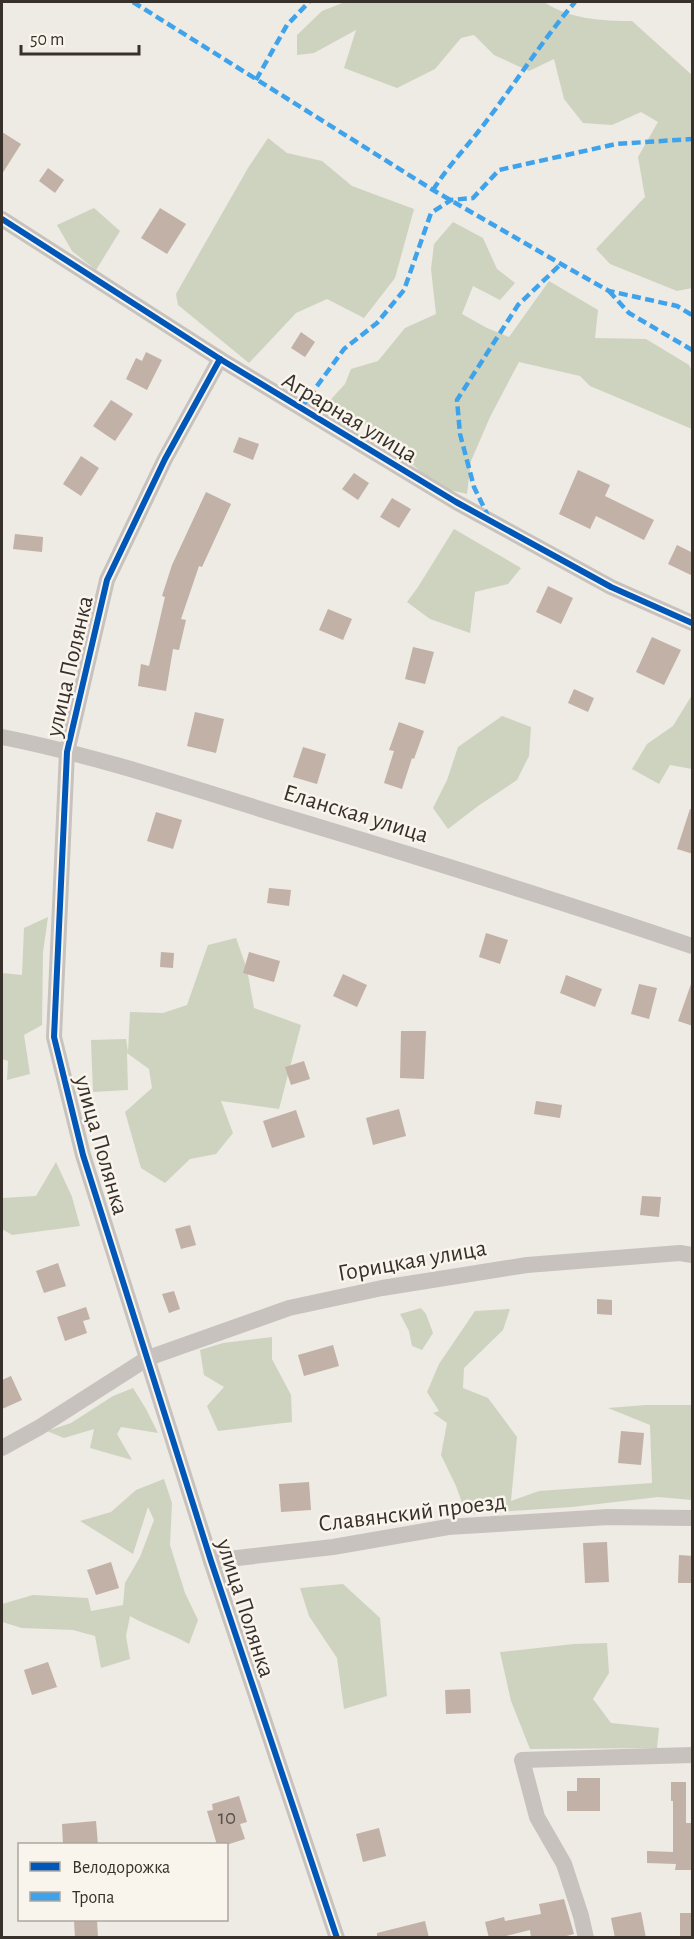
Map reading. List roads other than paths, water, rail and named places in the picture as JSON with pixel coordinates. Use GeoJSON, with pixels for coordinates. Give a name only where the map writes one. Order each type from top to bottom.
{"type":"FeatureCollection","features":[{"type":"Feature","properties":{"kind":"street","name":"Аграрная улица"},"geometry":{"type":"LineString","coordinates":[[2,219],[220,359],[456,502],[611,586],[693,623]]}},
{"type":"Feature","properties":{"kind":"street","name":"улица Полянка"},"geometry":{"type":"LineString","coordinates":[[220,359],[165,459],[107,580],[68,752],[54,1037],[83,1155],[211,1561],[337,1938]]}},
{"type":"Feature","properties":{"kind":"street","name":"Еланская улица"},"geometry":{"type":"LineString","coordinates":[[2,737],[68,752],[536,893],[693,946]]}},
{"type":"Feature","properties":{"kind":"street","name":"Горицкая улица"},"geometry":{"type":"LineString","coordinates":[[148,1358],[289,1308],[382,1288],[527,1265],[680,1253],[693,1254]]}},
{"type":"Feature","properties":{"kind":"street"},"geometry":{"type":"LineString","coordinates":[[2,1448],[40,1428],[148,1358]]}},
{"type":"Feature","properties":{"kind":"street","name":"Славянский проезд"},"geometry":{"type":"LineString","coordinates":[[211,1561],[333,1547],[448,1527],[608,1517],[693,1518]]}},
{"type":"Feature","properties":{"kind":"street"},"geometry":{"type":"LineString","coordinates":[[586,1938],[564,1864],[537,1817],[522,1760],[693,1755]]}}]}
